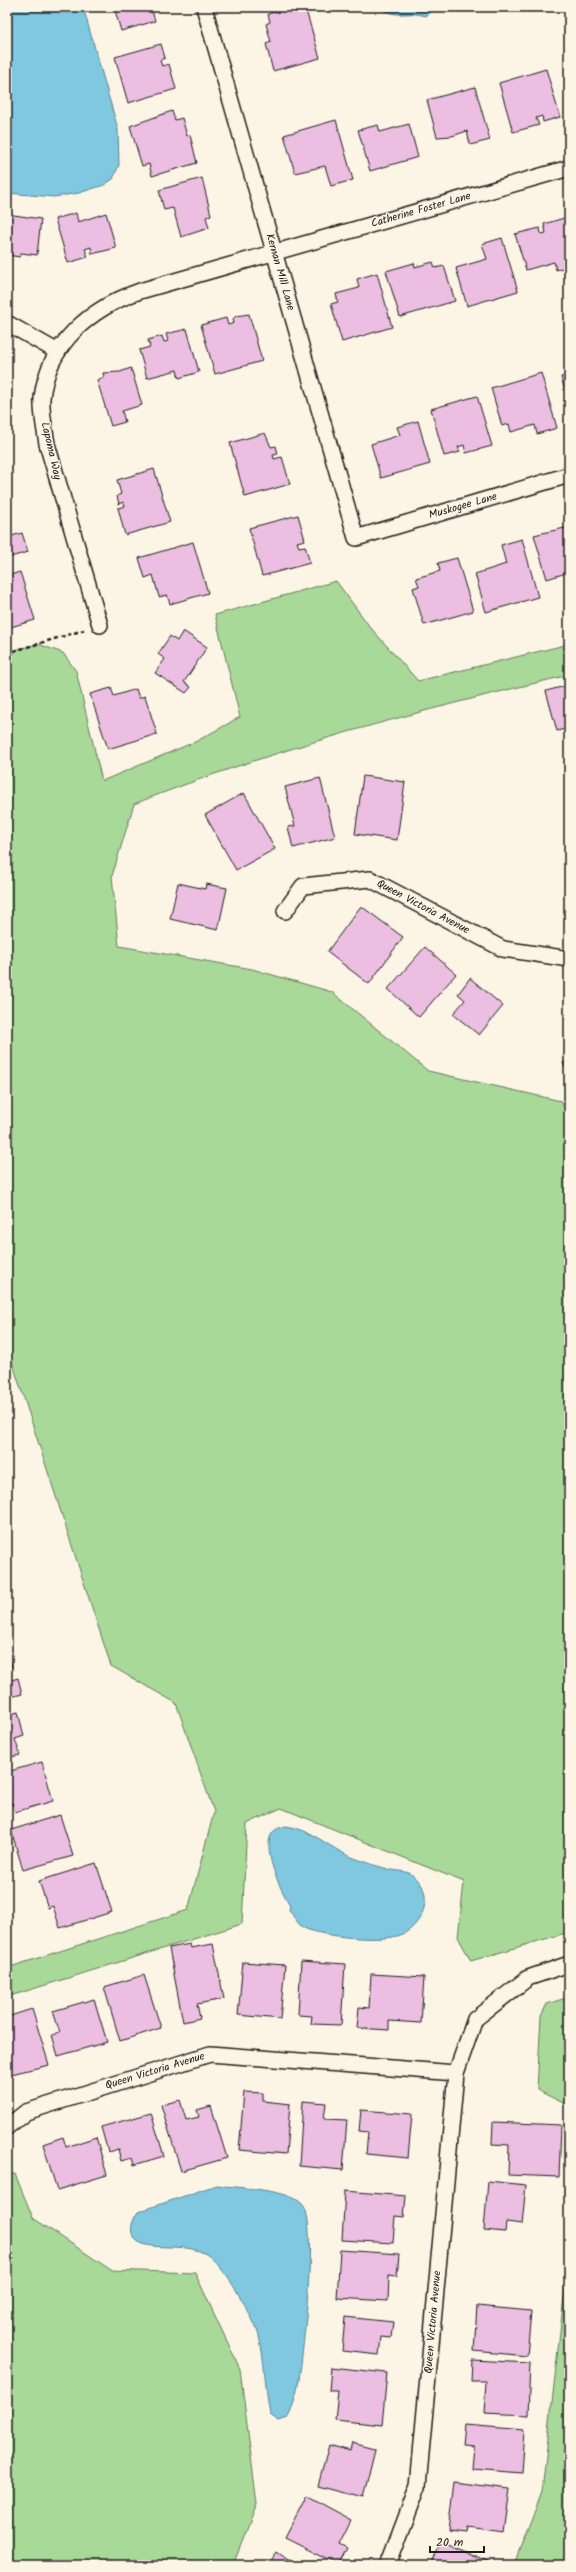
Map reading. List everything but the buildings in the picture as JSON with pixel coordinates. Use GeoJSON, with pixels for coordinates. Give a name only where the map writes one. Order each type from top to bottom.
{"type":"FeatureCollection","features":[{"type":"Feature","properties":{"kind":"street","name":"Kernan Mill Lane"},"geometry":{"type":"LineString","coordinates":[[204,7],[356,538]]}},
{"type":"Feature","properties":{"kind":"street","name":"Catherine Foster Lane"},"geometry":{"type":"LineString","coordinates":[[274,252],[569,168]]}},
{"type":"Feature","properties":{"kind":"street","name":"Lapoma Way"},"geometry":{"type":"LineString","coordinates":[[100,625],[45,430],[42,399],[47,375],[58,352],[77,325],[114,299],[274,252]]}},
{"type":"Feature","properties":{"kind":"street"},"geometry":{"type":"LineString","coordinates":[[7,323],[58,352]]}},
{"type":"Feature","properties":{"kind":"street","name":"Muskogee Lane"},"geometry":{"type":"LineString","coordinates":[[356,538],[569,475]]}},
{"type":"Feature","properties":{"kind":"street","name":"Queen Victoria Avenue"},"geometry":{"type":"LineString","coordinates":[[285,911],[303,886],[370,880],[503,949],[569,959]]}},
{"type":"Feature","properties":{"kind":"street","name":"Queen Victoria Avenue"},"geometry":{"type":"LineString","coordinates":[[388,2565],[418,2486],[456,2073],[475,2018],[528,1978],[569,1964]]}},
{"type":"Feature","properties":{"kind":"street","name":"Queen Victoria Avenue"},"geometry":{"type":"LineString","coordinates":[[7,2127],[26,2112],[210,2054],[456,2073]]}},
{"type":"Feature","properties":{"kind":"path"},"geometry":{"type":"LineString","coordinates":[[7,653],[100,625]]}},
{"type":"Feature","properties":{"kind":"green space"},"geometry":{"type":"Polygon","coordinates":[[[336,581],[370,627],[418,681],[569,644],[569,675],[404,716],[295,748],[241,765],[134,804],[112,876],[119,946],[252,969],[332,992],[428,1071],[561,1101],[569,1118],[569,1932],[471,1961],[458,1937],[464,1882],[281,1808],[247,1824],[242,1924],[7,1997],[7,1968],[188,1910],[214,1812],[176,1703],[111,1666],[7,1346],[7,652],[38,644],[63,653],[76,671],[102,781],[197,741],[240,717],[215,615],[336,581]]]}},
{"type":"Feature","properties":{"kind":"green space"},"geometry":{"type":"Polygon","coordinates":[[[569,1997],[569,2106],[537,2090],[541,2016],[547,2004],[569,1997]]]}},
{"type":"Feature","properties":{"kind":"green space"},"geometry":{"type":"Polygon","coordinates":[[[7,2174],[15,2174],[33,2218],[111,2270],[195,2273],[240,2369],[257,2504],[233,2565],[7,2565],[7,2174]]]}},
{"type":"Feature","properties":{"kind":"green space"},"geometry":{"type":"Polygon","coordinates":[[[569,2252],[569,2565],[514,2565],[542,2491],[569,2252]]]}},
{"type":"Feature","properties":{"kind":"water"},"geometry":{"type":"Polygon","coordinates":[[[7,7],[83,7],[118,129],[119,165],[113,179],[104,185],[79,193],[54,197],[7,193],[7,7]]]}},
{"type":"Feature","properties":{"kind":"water"},"geometry":{"type":"Polygon","coordinates":[[[376,7],[437,7],[426,16],[419,14],[391,13],[376,7]]]}},
{"type":"Feature","properties":{"kind":"water"},"geometry":{"type":"Polygon","coordinates":[[[286,1826],[313,1835],[354,1858],[387,1869],[409,1873],[417,1879],[423,1887],[425,1896],[425,1905],[417,1922],[411,1929],[403,1934],[383,1938],[354,1938],[339,1936],[325,1934],[302,1927],[289,1910],[290,1905],[277,1879],[270,1857],[270,1838],[275,1830],[286,1826]]]}},
{"type":"Feature","properties":{"kind":"water"},"geometry":{"type":"Polygon","coordinates":[[[216,2185],[276,2192],[297,2200],[303,2205],[307,2217],[309,2236],[308,2289],[299,2380],[295,2399],[288,2418],[279,2421],[270,2415],[261,2346],[256,2327],[245,2304],[221,2268],[206,2254],[190,2249],[150,2246],[138,2241],[132,2234],[133,2221],[138,2212],[216,2185]]]}}]}
